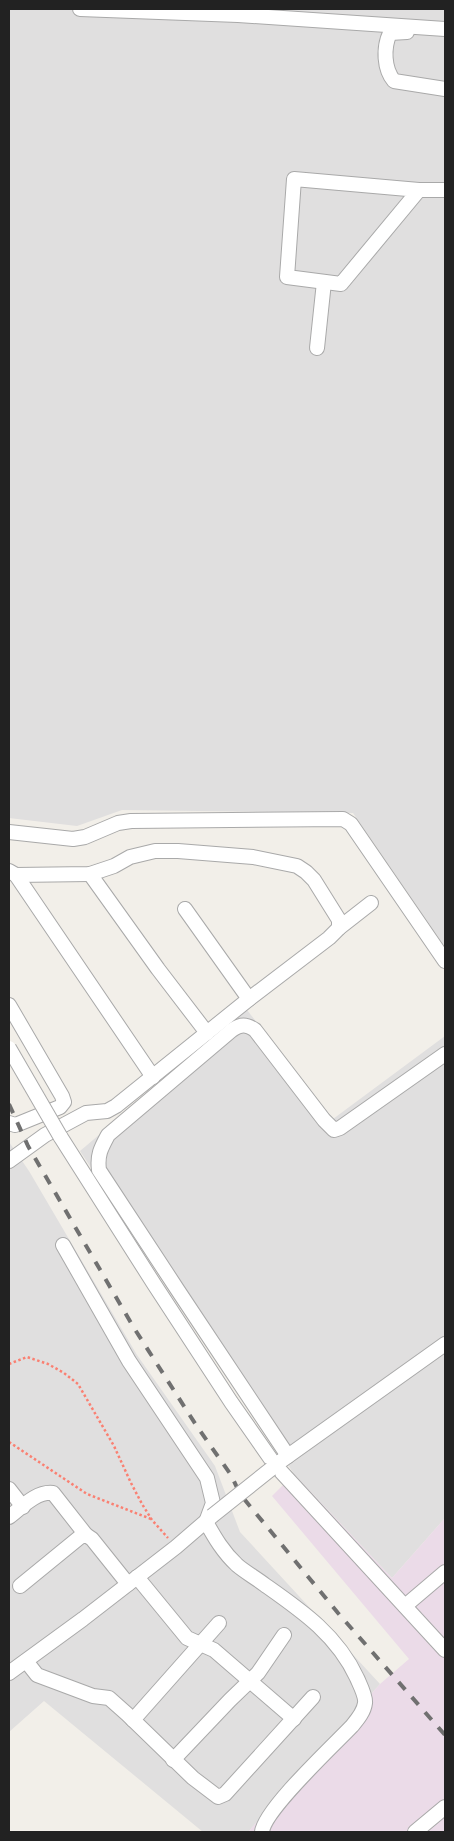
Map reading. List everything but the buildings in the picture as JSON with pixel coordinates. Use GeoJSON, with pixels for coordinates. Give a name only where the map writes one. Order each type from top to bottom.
{"type":"FeatureCollection","features":[{"type":"Feature","properties":{"kind":"street"},"geometry":{"type":"LineString","coordinates":[[80,9],[309,14],[445,29]]}},
{"type":"Feature","properties":{"kind":"street"},"geometry":{"type":"LineString","coordinates":[[445,34],[390,33],[385,44],[388,74],[394,81],[445,89]]}},
{"type":"Feature","properties":{"kind":"street"},"geometry":{"type":"LineString","coordinates":[[418,190],[341,284],[287,277],[294,179],[418,190],[445,190]]}},
{"type":"Feature","properties":{"kind":"street"},"geometry":{"type":"LineString","coordinates":[[317,348],[324,282]]}},
{"type":"Feature","properties":{"kind":"street"},"geometry":{"type":"LineString","coordinates":[[9,832],[73,839],[85,837],[104,828],[131,821],[344,819],[351,824],[445,961]]}},
{"type":"Feature","properties":{"kind":"street"},"geometry":{"type":"LineString","coordinates":[[12,873],[90,874],[114,866],[130,857],[155,851],[235,855],[280,862],[297,866],[314,880],[339,920],[339,928]]}},
{"type":"Feature","properties":{"kind":"street"},"geometry":{"type":"LineString","coordinates":[[12,873],[153,1077]]}},
{"type":"Feature","properties":{"kind":"street"},"geometry":{"type":"LineString","coordinates":[[90,874],[158,970],[207,1033]]}},
{"type":"Feature","properties":{"kind":"street"},"geometry":{"type":"LineString","coordinates":[[9,1161],[45,1135],[86,1113],[107,1111],[116,1106],[371,903]]}},
{"type":"Feature","properties":{"kind":"street"},"geometry":{"type":"LineString","coordinates":[[185,910],[249,999]]}},
{"type":"Feature","properties":{"kind":"street"},"geometry":{"type":"LineString","coordinates":[[9,1005],[64,1102],[60,1107],[15,1125],[9,1124]]}},
{"type":"Feature","properties":{"kind":"street"},"geometry":{"type":"LineString","coordinates":[[288,1456],[100,1170],[99,1150],[108,1135],[232,1030],[241,1025],[248,1025],[255,1030],[324,1120],[334,1130],[340,1128],[445,1054]]}},
{"type":"Feature","properties":{"kind":"street"},"geometry":{"type":"LineString","coordinates":[[9,1048],[60,1136],[273,1467],[406,1606],[445,1650]]}},
{"type":"Feature","properties":{"kind":"street"},"geometry":{"type":"LineString","coordinates":[[63,1245],[129,1361],[207,1478],[213,1503],[209,1519],[225,1553],[238,1566],[310,1617],[332,1639],[352,1666],[362,1688],[366,1702],[360,1715],[352,1726],[284,1797],[272,1813],[262,1832]]}},
{"type":"Feature","properties":{"kind":"street"},"geometry":{"type":"LineString","coordinates":[[9,1673],[133,1581],[273,1467],[445,1344]]}},
{"type":"Feature","properties":{"kind":"street"},"geometry":{"type":"LineString","coordinates":[[9,1489],[23,1507]]}},
{"type":"Feature","properties":{"kind":"street"},"geometry":{"type":"LineString","coordinates":[[9,1517],[33,1499],[43,1494],[53,1493],[86,1535],[188,1638],[214,1650],[294,1719]]}},
{"type":"Feature","properties":{"kind":"street"},"geometry":{"type":"LineString","coordinates":[[20,1586],[80,1537],[86,1535]]}},
{"type":"Feature","properties":{"kind":"street"},"geometry":{"type":"LineString","coordinates":[[406,1606],[445,1572]]}},
{"type":"Feature","properties":{"kind":"street"},"geometry":{"type":"LineString","coordinates":[[133,1720],[218,1623]]}},
{"type":"Feature","properties":{"kind":"street"},"geometry":{"type":"LineString","coordinates":[[173,1760],[258,1673],[284,1635]]}},
{"type":"Feature","properties":{"kind":"street"},"geometry":{"type":"LineString","coordinates":[[26,1661],[37,1675],[93,1696],[108,1698],[173,1760],[218,1797],[222,1797],[313,1697]]}},
{"type":"Feature","properties":{"kind":"street"},"geometry":{"type":"LineString","coordinates":[[415,1832],[445,1807]]}},
{"type":"Feature","properties":{"kind":"path"},"geometry":{"type":"LineString","coordinates":[[9,1364],[27,1357],[48,1364],[78,1384],[114,1446],[131,1483],[152,1520],[176,1547]]}},
{"type":"Feature","properties":{"kind":"path"},"geometry":{"type":"LineString","coordinates":[[9,1442],[87,1494],[152,1520]]}},
{"type":"Feature","properties":{"kind":"shaded area"},"geometry":{"type":"Polygon","coordinates":[[[9,9],[445,9],[445,947],[353,813],[122,810],[77,826],[9,818],[9,9]]]}},
{"type":"Feature","properties":{"kind":"shaded area"},"geometry":{"type":"Polygon","coordinates":[[[247,1010],[333,1119],[445,1036],[445,1518],[392,1578],[294,1474],[80,1151],[247,1010]]]}},
{"type":"Feature","properties":{"kind":"shaded area"},"geometry":{"type":"Polygon","coordinates":[[[9,1142],[29,1171],[137,1355],[215,1466],[240,1532],[380,1684],[248,1832],[203,1832],[44,1701],[9,1732],[9,1142]]]}},
{"type":"Feature","properties":{"kind":"shaded area"},"geometry":{"type":"Polygon","coordinates":[[[294,1474],[392,1578],[445,1518],[445,1832],[248,1832],[380,1684],[409,1659],[272,1496],[294,1474]]]}},
{"type":"Feature","properties":{"kind":"railway"},"geometry":{"type":"LineString","coordinates":[[9,1104],[28,1146],[134,1328],[196,1425],[231,1475],[240,1494],[338,1613],[445,1735]]}}]}
